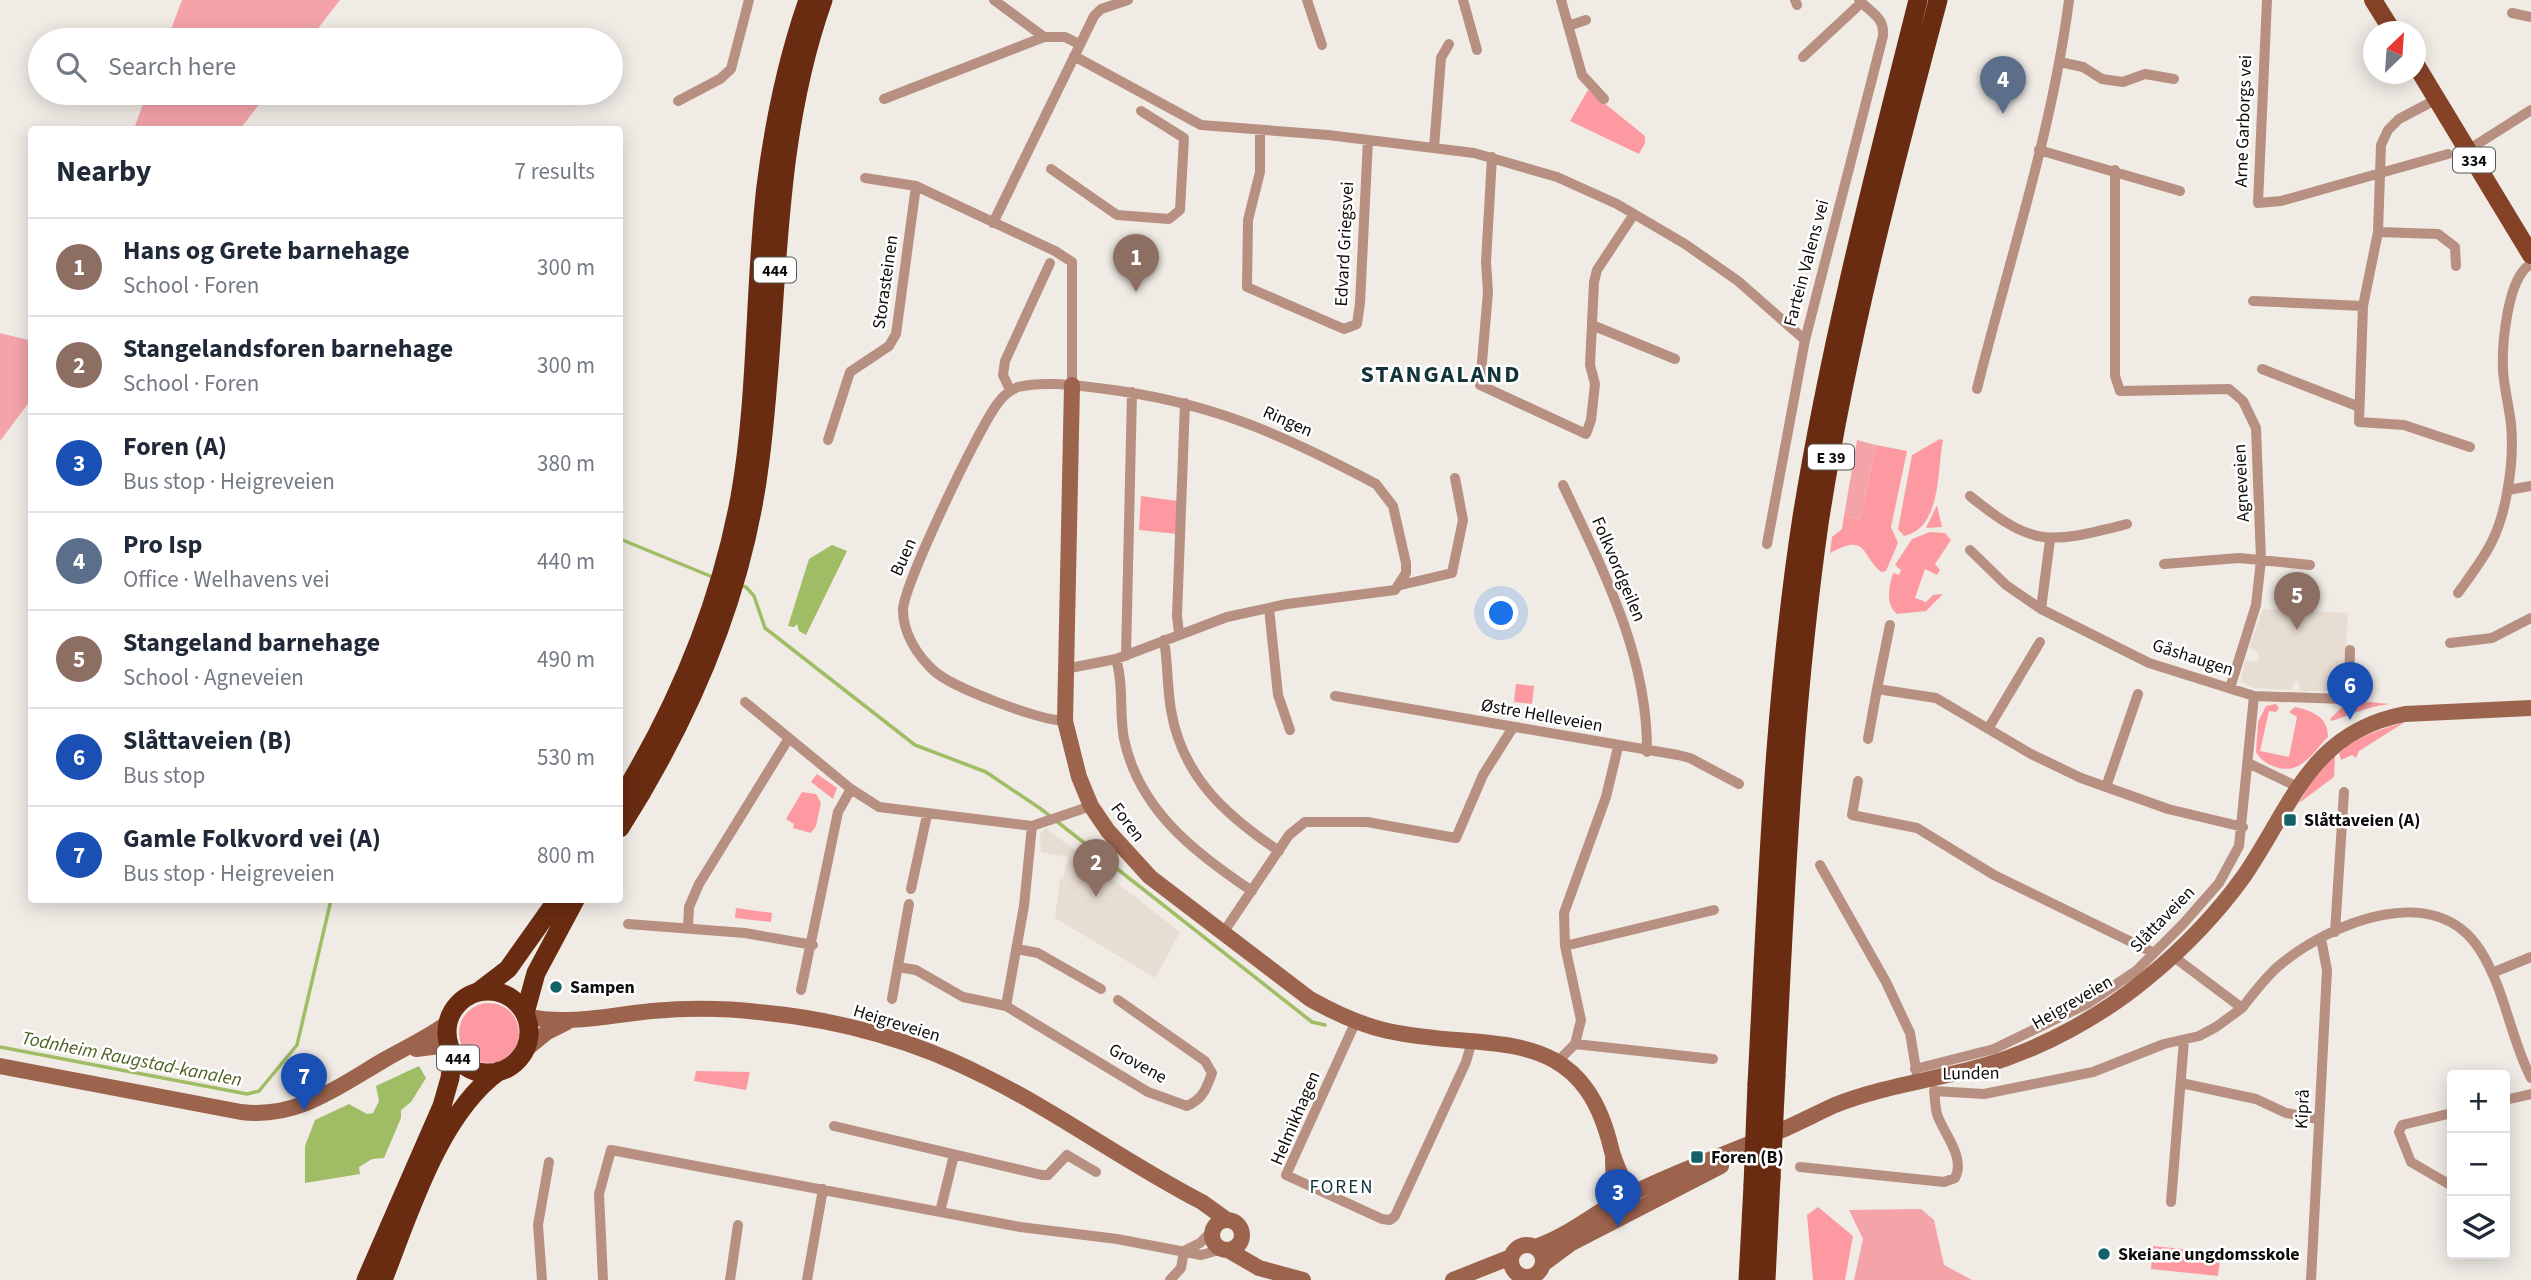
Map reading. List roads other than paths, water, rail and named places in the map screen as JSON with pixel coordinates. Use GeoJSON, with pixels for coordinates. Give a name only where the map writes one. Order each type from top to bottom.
{"type":"FeatureCollection","features":[{"type":"Feature","properties":{"kind":"highway","name":"444"},"geometry":{"type":"LineString","coordinates":[[738,542],[766,187],[776,120],[808,0]]}},
{"type":"Feature","properties":{"kind":"highway","name":"444"},"geometry":{"type":"LineString","coordinates":[[623,823],[680,723],[704,671],[716,617],[760,460],[785,156],[802,69],[823,0]]}},
{"type":"Feature","properties":{"kind":"highway","name":"E 39"},"geometry":{"type":"LineString","coordinates":[[1766,1280],[1757,1084],[1780,710],[1802,517],[1824,397],[1857,244],[1918,0]]}},
{"type":"Feature","properties":{"kind":"highway","name":"E 39"},"geometry":{"type":"LineString","coordinates":[[1748,1280],[1776,1076],[1797,711],[1820,523],[1841,399],[1874,247],[1938,0]]}},
{"type":"Feature","properties":{"kind":"highway","name":"444"},"geometry":{"type":"LineString","coordinates":[[623,795],[675,702],[716,617]]}},
{"type":"Feature","properties":{"kind":"highway","name":"444"},"geometry":{"type":"LineString","coordinates":[[366,1280],[442,1107],[450,1078],[452,1051],[449,1022],[458,1004],[508,969],[555,903]]}},
{"type":"Feature","properties":{"kind":"highway"},"geometry":{"type":"LineString","coordinates":[[525,1050],[529,1033],[525,1014],[536,973],[574,903]]}},
{"type":"Feature","properties":{"kind":"highway"},"geometry":{"type":"LineString","coordinates":[[478,992],[505,994],[525,1014]]}},
{"type":"Feature","properties":{"kind":"highway","name":"444"},"geometry":{"type":"LineString","coordinates":[[383,1280],[450,1129],[471,1095],[499,1071],[515,1063],[525,1050]]}},
{"type":"Feature","properties":{"kind":"highway","name":"444"},"geometry":{"type":"LineString","coordinates":[[452,1051],[467,1067],[477,1071],[499,1071]]}},
{"type":"Feature","properties":{"kind":"main road"},"geometry":{"type":"LineString","coordinates":[[2373,0],[2386,21]]}},
{"type":"Feature","properties":{"kind":"main road"},"geometry":{"type":"LineString","coordinates":[[2384,0],[2394,21]]}},
{"type":"Feature","properties":{"kind":"main road","name":"334"},"geometry":{"type":"LineString","coordinates":[[2426,81],[2531,255]]}},
{"type":"Feature","properties":{"kind":"main road","name":"Foren"},"geometry":{"type":"LineString","coordinates":[[1072,385],[1065,721],[1079,777],[1091,806],[1135,863],[1310,999],[1356,1021],[1388,1031],[1525,1048],[1558,1061],[1576,1077],[1594,1100],[1605,1121],[1613,1157],[1611,1166],[1624,1203]]}},
{"type":"Feature","properties":{"kind":"main road","name":"Heigreveien"},"geometry":{"type":"LineString","coordinates":[[1535,1247],[1624,1203],[1738,1157],[1781,1131],[1853,1099],[1917,1075],[1984,1065],[2053,1038],[2104,1009],[2174,957],[2229,896],[2298,787],[2319,758],[2341,739],[2386,718],[2423,712],[2531,708]]}},
{"type":"Feature","properties":{"kind":"main road","name":"Heigreveien"},"geometry":{"type":"LineString","coordinates":[[525,1014],[568,1021],[653,1011],[732,1010],[796,1017],[879,1035],[931,1052],[987,1077],[1238,1225],[1253,1253],[1273,1270]]}},
{"type":"Feature","properties":{"kind":"main road","name":"Heigreveien"},"geometry":{"type":"LineString","coordinates":[[525,1050],[547,1032],[568,1021]]}},
{"type":"Feature","properties":{"kind":"main road"},"geometry":{"type":"LineString","coordinates":[[0,1066],[268,1114],[296,1108],[321,1098],[449,1022]]}},
{"type":"Feature","properties":{"kind":"main road"},"geometry":{"type":"LineString","coordinates":[[403,1051],[430,1046],[452,1051]]}},
{"type":"Feature","properties":{"kind":"main road","name":"Heigreveien"},"geometry":{"type":"LineString","coordinates":[[1182,1191],[1212,1230],[1214,1242],[1248,1263],[1303,1280]]}},
{"type":"Feature","properties":{"kind":"main road","name":"Heigreveien"},"geometry":{"type":"LineString","coordinates":[[1531,1275],[1558,1251],[1624,1203]]}},
{"type":"Feature","properties":{"kind":"main road"},"geometry":{"type":"LineString","coordinates":[[1212,1230],[1218,1222],[1227,1220]]}},
{"type":"Feature","properties":{"kind":"main road"},"geometry":{"type":"LineString","coordinates":[[1226,1250],[1236,1247],[1242,1236]]}},
{"type":"Feature","properties":{"kind":"main road"},"geometry":{"type":"LineString","coordinates":[[1453,1280],[1511,1256],[1521,1246],[1535,1247],[1542,1254],[1531,1275]]}},
{"type":"Feature","properties":{"kind":"main road"},"geometry":{"type":"LineString","coordinates":[[1511,1256],[1511,1266],[1531,1275]]}},
{"type":"Feature","properties":{"kind":"main road"},"geometry":{"type":"LineString","coordinates":[[1469,1280],[1507,1273],[1531,1275]]}},
{"type":"Feature","properties":{"kind":"street"},"geometry":{"type":"LineString","coordinates":[[678,101],[720,79],[730,69],[749,0]]}},
{"type":"Feature","properties":{"kind":"street"},"geometry":{"type":"LineString","coordinates":[[994,0],[1044,37]]}},
{"type":"Feature","properties":{"kind":"street"},"geometry":{"type":"LineString","coordinates":[[865,178],[916,186],[993,223],[1079,44],[1101,9],[1128,0]]}},
{"type":"Feature","properties":{"kind":"street"},"geometry":{"type":"LineString","coordinates":[[1307,0],[1322,45]]}},
{"type":"Feature","properties":{"kind":"street"},"geometry":{"type":"LineString","coordinates":[[1463,0],[1477,50]]}},
{"type":"Feature","properties":{"kind":"street"},"geometry":{"type":"LineString","coordinates":[[1561,0],[1582,75],[1604,99]]}},
{"type":"Feature","properties":{"kind":"street"},"geometry":{"type":"LineString","coordinates":[[1978,389],[2060,62],[2069,0]]}},
{"type":"Feature","properties":{"kind":"street","name":"Arne Garborgs vei"},"geometry":{"type":"LineString","coordinates":[[2267,0],[2258,203],[2281,201],[2379,174]]}},
{"type":"Feature","properties":{"kind":"street","name":"Fartein Valens vei"},"geometry":{"type":"LineString","coordinates":[[1767,544],[1805,340],[1883,36],[1880,18],[1860,1],[1803,57]]}},
{"type":"Feature","properties":{"kind":"street"},"geometry":{"type":"LineString","coordinates":[[2512,13],[2531,17]]}},
{"type":"Feature","properties":{"kind":"street"},"geometry":{"type":"LineString","coordinates":[[1568,26],[1586,20]]}},
{"type":"Feature","properties":{"kind":"street"},"geometry":{"type":"LineString","coordinates":[[884,99],[1044,37],[1065,37],[1079,44]]}},
{"type":"Feature","properties":{"kind":"street"},"geometry":{"type":"LineString","coordinates":[[1434,148],[1441,58],[1449,44]]}},
{"type":"Feature","properties":{"kind":"street"},"geometry":{"type":"LineString","coordinates":[[1074,56],[1187,120],[1217,128],[1434,148],[1492,157],[1570,182],[1634,214],[1685,244],[1738,281],[1805,340]]}},
{"type":"Feature","properties":{"kind":"street"},"geometry":{"type":"LineString","coordinates":[[2060,62],[2083,66],[2102,79],[2123,82],[2145,74],[2174,79]]}},
{"type":"Feature","properties":{"kind":"street"},"geometry":{"type":"LineString","coordinates":[[2437,99],[2399,119],[2388,130],[2381,145],[2378,232],[2362,306],[2357,406],[2359,422],[2404,425],[2470,447]]}},
{"type":"Feature","properties":{"kind":"street"},"geometry":{"type":"LineString","coordinates":[[2468,149],[2531,110]]}},
{"type":"Feature","properties":{"kind":"street"},"geometry":{"type":"LineString","coordinates":[[1051,169],[1111,212],[1164,219],[1174,217],[1180,210],[1184,138],[1141,111]]}},
{"type":"Feature","properties":{"kind":"street","name":"Edvard Griegsvei"},"geometry":{"type":"LineString","coordinates":[[1260,130],[1260,172],[1248,220],[1247,287],[1344,329],[1357,324],[1359,313],[1368,140]]}},
{"type":"Feature","properties":{"kind":"street"},"geometry":{"type":"LineString","coordinates":[[2039,150],[2180,191]]}},
{"type":"Feature","properties":{"kind":"street"},"geometry":{"type":"LineString","coordinates":[[2379,174],[2448,154]]}},
{"type":"Feature","properties":{"kind":"street"},"geometry":{"type":"LineString","coordinates":[[1492,157],[1486,262],[1488,292],[1480,385],[1586,434],[1591,420],[1595,384],[1590,365],[1597,270],[1634,214]]}},
{"type":"Feature","properties":{"kind":"street","name":"Agneveien"},"geometry":{"type":"LineString","coordinates":[[2115,170],[2115,376],[2120,391],[2221,387],[2235,392],[2243,401],[2256,428],[2261,560],[2256,605],[2230,688]]}},
{"type":"Feature","properties":{"kind":"street","name":"Storasteinen"},"geometry":{"type":"LineString","coordinates":[[828,440],[850,372],[888,346],[896,334],[916,186]]}},
{"type":"Feature","properties":{"kind":"street","name":"Foren"},"geometry":{"type":"LineString","coordinates":[[993,223],[1072,262],[1072,385]]}},
{"type":"Feature","properties":{"kind":"street"},"geometry":{"type":"LineString","coordinates":[[2378,232],[2430,233],[2444,236],[2455,247],[2456,266]]}},
{"type":"Feature","properties":{"kind":"street"},"geometry":{"type":"LineString","coordinates":[[1050,263],[1005,361],[1003,375],[1010,390],[1022,386],[1072,385]]}},
{"type":"Feature","properties":{"kind":"street"},"geometry":{"type":"LineString","coordinates":[[2458,593],[2495,540],[2508,490],[2511,426],[2503,368],[2505,322],[2517,282],[2525,268],[2531,264]]}},
{"type":"Feature","properties":{"kind":"street"},"geometry":{"type":"LineString","coordinates":[[2253,301],[2362,306]]}},
{"type":"Feature","properties":{"kind":"street"},"geometry":{"type":"LineString","coordinates":[[1592,325],[1675,359]]}},
{"type":"Feature","properties":{"kind":"street"},"geometry":{"type":"LineString","coordinates":[[2262,369],[2357,406]]}},
{"type":"Feature","properties":{"kind":"street","name":"Ringen"},"geometry":{"type":"LineString","coordinates":[[1072,385],[1132,392],[1235,417],[1294,441],[1376,484],[1387,494],[1393,506],[1406,563],[1401,585]]}},
{"type":"Feature","properties":{"kind":"street","name":"Buen"},"geometry":{"type":"LineString","coordinates":[[1010,390],[997,404],[963,469],[918,563],[903,609],[907,631],[917,653],[935,673],[1035,717],[1065,721]]}},
{"type":"Feature","properties":{"kind":"street","name":"Foren"},"geometry":{"type":"LineString","coordinates":[[1132,392],[1121,657],[1124,738],[1132,768],[1142,788],[1182,838],[1212,864],[1252,891]]}},
{"type":"Feature","properties":{"kind":"street"},"geometry":{"type":"LineString","coordinates":[[1179,633],[1185,403]]}},
{"type":"Feature","properties":{"kind":"street"},"geometry":{"type":"LineString","coordinates":[[1065,669],[1121,657],[1227,617],[1269,608],[1385,594],[1401,585],[1452,573],[1463,520],[1455,478]]}},
{"type":"Feature","properties":{"kind":"street","name":"Folkvordgeilen"},"geometry":{"type":"LineString","coordinates":[[1563,485],[1614,594],[1627,629],[1647,732],[1647,752]]}},
{"type":"Feature","properties":{"kind":"street"},"geometry":{"type":"LineString","coordinates":[[2508,490],[2531,486]]}},
{"type":"Feature","properties":{"kind":"street"},"geometry":{"type":"LineString","coordinates":[[1970,496],[1999,520],[2022,532],[2050,540],[2127,524]]}},
{"type":"Feature","properties":{"kind":"street"},"geometry":{"type":"LineString","coordinates":[[2041,609],[2050,540]]}},
{"type":"Feature","properties":{"kind":"street","name":"Gåshaugen"},"geometry":{"type":"LineString","coordinates":[[1970,550],[2006,585],[2041,609],[2149,663],[2255,696],[2344,699],[2349,687],[2350,650]]}},
{"type":"Feature","properties":{"kind":"street"},"geometry":{"type":"LineString","coordinates":[[2164,564],[2261,560],[2310,565]]}},
{"type":"Feature","properties":{"kind":"street"},"geometry":{"type":"LineString","coordinates":[[1269,608],[1278,695],[1290,730]]}},
{"type":"Feature","properties":{"kind":"street"},"geometry":{"type":"LineString","coordinates":[[2450,643],[2492,638],[2531,618]]}},
{"type":"Feature","properties":{"kind":"street"},"geometry":{"type":"LineString","coordinates":[[1868,739],[1890,625]]}},
{"type":"Feature","properties":{"kind":"street"},"geometry":{"type":"LineString","coordinates":[[1164,640],[1171,709],[1177,737],[1189,764],[1203,788],[1227,813],[1279,851]]}},
{"type":"Feature","properties":{"kind":"street"},"geometry":{"type":"LineString","coordinates":[[1988,729],[2040,642]]}},
{"type":"Feature","properties":{"kind":"street"},"geometry":{"type":"LineString","coordinates":[[1877,689],[1936,698],[2032,754],[2106,787],[2191,816],[2243,827]]}},
{"type":"Feature","properties":{"kind":"street"},"geometry":{"type":"LineString","coordinates":[[2106,787],[2138,694]]}},
{"type":"Feature","properties":{"kind":"street","name":"Østre Helleveien"},"geometry":{"type":"LineString","coordinates":[[1335,696],[1690,758],[1739,784]]}},
{"type":"Feature","properties":{"kind":"street","name":"Slåttaveien"},"geometry":{"type":"LineString","coordinates":[[1917,1075],[1994,1049],[2048,1025],[2119,983],[2154,953],[2219,883],[2235,855],[2243,827],[2255,696]]}},
{"type":"Feature","properties":{"kind":"street"},"geometry":{"type":"LineString","coordinates":[[745,702],[851,789],[879,807],[1032,826],[1091,806]]}},
{"type":"Feature","properties":{"kind":"street"},"geometry":{"type":"LineString","coordinates":[[1223,933],[1295,828],[1305,822],[1367,822],[1455,838],[1483,775],[1512,729]]}},
{"type":"Feature","properties":{"kind":"street"},"geometry":{"type":"LineString","coordinates":[[688,927],[689,907],[699,884],[789,738]]}},
{"type":"Feature","properties":{"kind":"street"},"geometry":{"type":"LineString","coordinates":[[1558,1061],[1575,1044],[1581,1020],[1565,946],[1564,914],[1606,797],[1618,747]]}},
{"type":"Feature","properties":{"kind":"street"},"geometry":{"type":"LineString","coordinates":[[2248,763],[2298,787]]}},
{"type":"Feature","properties":{"kind":"street"},"geometry":{"type":"LineString","coordinates":[[1857,781],[1852,815],[1928,833],[1994,875],[2154,953]]}},
{"type":"Feature","properties":{"kind":"street"},"geometry":{"type":"LineString","coordinates":[[801,990],[813,945],[838,812],[851,789]]}},
{"type":"Feature","properties":{"kind":"street"},"geometry":{"type":"LineString","coordinates":[[2335,932],[2344,792]]}},
{"type":"Feature","properties":{"kind":"street"},"geometry":{"type":"LineString","coordinates":[[911,888],[927,815]]}},
{"type":"Feature","properties":{"kind":"street"},"geometry":{"type":"LineString","coordinates":[[1006,1006],[1017,949],[1032,826]]}},
{"type":"Feature","properties":{"kind":"street"},"geometry":{"type":"LineString","coordinates":[[1821,866],[1881,972],[1905,1023],[1917,1075]]}},
{"type":"Feature","properties":{"kind":"street"},"geometry":{"type":"LineString","coordinates":[[892,999],[909,904]]}},
{"type":"Feature","properties":{"kind":"street"},"geometry":{"type":"LineString","coordinates":[[1565,946],[1714,910]]}},
{"type":"Feature","properties":{"kind":"street","name":"Lunden"},"geometry":{"type":"LineString","coordinates":[[1800,1167],[1944,1182],[1955,1178],[1959,1171],[1957,1156],[1937,1113],[1934,1091],[1984,1094],[2020,1088],[2093,1072],[2164,1044],[2184,1040],[2216,1027],[2242,1008],[2278,965],[2335,932],[2386,912],[2423,913],[2458,927],[2469,936],[2492,973],[2531,1079]]}},
{"type":"Feature","properties":{"kind":"street"},"geometry":{"type":"LineString","coordinates":[[628,925],[688,927],[813,945]]}},
{"type":"Feature","properties":{"kind":"street","name":"Kiprå"},"geometry":{"type":"LineString","coordinates":[[2311,1280],[2327,970],[2321,939]]}},
{"type":"Feature","properties":{"kind":"street"},"geometry":{"type":"LineString","coordinates":[[1017,949],[1038,953],[1101,989]]}},
{"type":"Feature","properties":{"kind":"street"},"geometry":{"type":"LineString","coordinates":[[2174,957],[2242,1008]]}},
{"type":"Feature","properties":{"kind":"street"},"geometry":{"type":"LineString","coordinates":[[2492,973],[2531,957]]}},
{"type":"Feature","properties":{"kind":"street","name":"Grovene"},"geometry":{"type":"LineString","coordinates":[[898,967],[916,970],[963,996],[1006,1006],[1148,1092],[1186,1105],[1197,1102],[1205,1093],[1212,1073],[1205,1062],[1140,1013],[1118,1000]]}},
{"type":"Feature","properties":{"kind":"street"},"geometry":{"type":"LineString","coordinates":[[1140,1013],[1146,1001]]}},
{"type":"Feature","properties":{"kind":"street","name":"Helmikhagen"},"geometry":{"type":"LineString","coordinates":[[1356,1021],[1286,1175],[1382,1219],[1390,1220],[1395,1216],[1466,1062],[1472,1041]]}},
{"type":"Feature","properties":{"kind":"street"},"geometry":{"type":"LineString","coordinates":[[2171,1202],[2184,1040]]}},
{"type":"Feature","properties":{"kind":"street"},"geometry":{"type":"LineString","coordinates":[[1575,1044],[1713,1059]]}},
{"type":"Feature","properties":{"kind":"street"},"geometry":{"type":"LineString","coordinates":[[2181,1083],[2260,1100],[2286,1113],[2318,1119]]}},
{"type":"Feature","properties":{"kind":"street"},"geometry":{"type":"LineString","coordinates":[[2510,1099],[2531,1094]]}},
{"type":"Feature","properties":{"kind":"street"},"geometry":{"type":"LineString","coordinates":[[2447,1114],[2411,1121],[2402,1125],[2399,1132],[2411,1162],[2447,1183]]}},
{"type":"Feature","properties":{"kind":"street"},"geometry":{"type":"LineString","coordinates":[[834,1126],[1042,1175],[1048,1175],[1067,1154],[1096,1172]]}},
{"type":"Feature","properties":{"kind":"street"},"geometry":{"type":"LineString","coordinates":[[603,1280],[598,1194],[611,1150],[940,1212],[1201,1255],[1226,1250]]}},
{"type":"Feature","properties":{"kind":"street"},"geometry":{"type":"LineString","coordinates":[[940,1212],[954,1155]]}},
{"type":"Feature","properties":{"kind":"street"},"geometry":{"type":"LineString","coordinates":[[542,1280],[538,1225],[549,1162]]}},
{"type":"Feature","properties":{"kind":"street"},"geometry":{"type":"LineString","coordinates":[[807,1280],[823,1189]]}},
{"type":"Feature","properties":{"kind":"street"},"geometry":{"type":"LineString","coordinates":[[730,1280],[738,1225]]}},
{"type":"Feature","properties":{"kind":"street"},"geometry":{"type":"LineString","coordinates":[[1170,1280],[1181,1268],[1184,1251],[1212,1230]]}},
{"type":"Feature","properties":{"kind":"waterway","name":"Todnheim Raugstad-kanalen"},"geometry":{"type":"LineString","coordinates":[[623,540],[715,578]]}},
{"type":"Feature","properties":{"kind":"waterway","name":"Todnheim Raugstad-kanalen"},"geometry":{"type":"LineString","coordinates":[[739,585],[746,587],[754,596],[765,628],[915,745],[986,772],[1041,809],[1312,1022],[1325,1025]]}},
{"type":"Feature","properties":{"kind":"waterway","name":"Todnheim Raugstad-kanalen"},"geometry":{"type":"LineString","coordinates":[[0,1047],[247,1094],[259,1091],[297,1045],[330,903]]}},
{"type":"Feature","properties":{"kind":"place","name":"Pro Isp"},"geometry":{"type":"Point","coordinates":[2003,114]}},
{"type":"Feature","properties":{"kind":"place","name":"Hans og Grete barnehage"},"geometry":{"type":"Point","coordinates":[1136,292]}},
{"type":"Feature","properties":{"kind":"place","name":"Stangeland barnehage"},"geometry":{"type":"Point","coordinates":[2297,630]}},
{"type":"Feature","properties":{"kind":"place","name":"Slåttaveien (B)"},"geometry":{"type":"Point","coordinates":[2350,720]}},
{"type":"Feature","properties":{"kind":"place","name":"Slåttaveien (A)"},"geometry":{"type":"Point","coordinates":[2290,820]}},
{"type":"Feature","properties":{"kind":"place","name":"Stangelandsforen barnehage"},"geometry":{"type":"Point","coordinates":[1096,897]}},
{"type":"Feature","properties":{"kind":"place","name":"Sampen"},"geometry":{"type":"Point","coordinates":[556,987]}},
{"type":"Feature","properties":{"kind":"place","name":"Gamle Folkvord vei (A)"},"geometry":{"type":"Point","coordinates":[304,1111]}},
{"type":"Feature","properties":{"kind":"place","name":"Foren (B)"},"geometry":{"type":"Point","coordinates":[1697,1157]}},
{"type":"Feature","properties":{"kind":"place","name":"Foren (A)"},"geometry":{"type":"Point","coordinates":[1618,1227]}},
{"type":"Feature","properties":{"kind":"place","name":"Skeiane ungdomsskole"},"geometry":{"type":"Point","coordinates":[2104,1254]}},
{"type":"Feature","properties":{"kind":"district","name":"STANGALAND"},"geometry":{"type":"Point","coordinates":[1441,374]}},
{"type":"Feature","properties":{"kind":"district","name":"FOREN"},"geometry":{"type":"Point","coordinates":[1342,1186]}}]}
